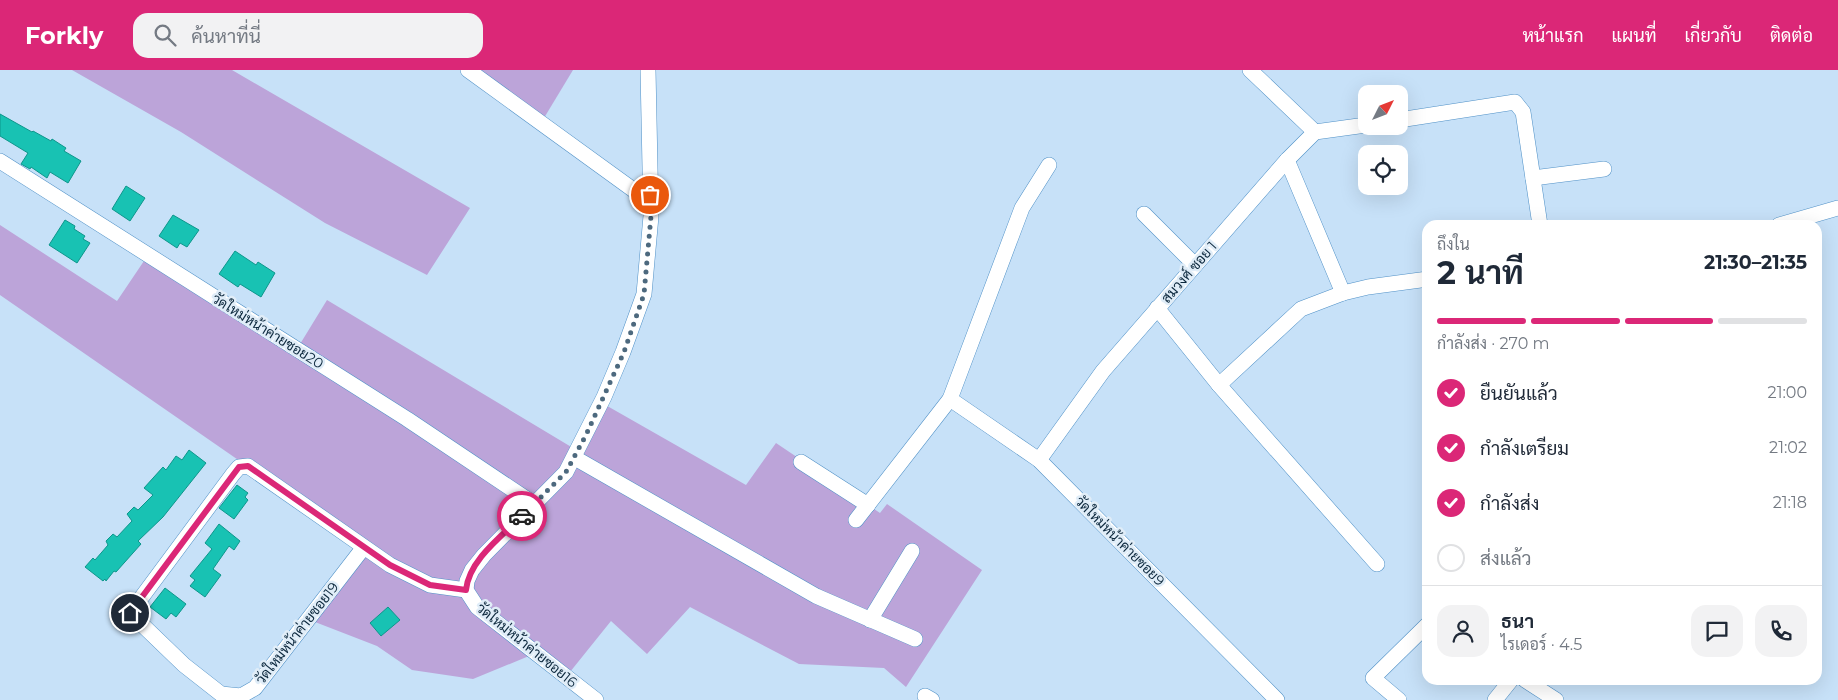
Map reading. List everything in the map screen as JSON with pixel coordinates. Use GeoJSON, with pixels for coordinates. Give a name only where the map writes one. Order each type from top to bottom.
{"type":"FeatureCollection","features":[{"type":"Feature","properties":{"kind":"street"},"geometry":{"type":"LineString","coordinates":[[468,70],[650,202]]}},
{"type":"Feature","properties":{"kind":"street","name":"วัดใหม่หน้าค่ายซอย16"},"geometry":{"type":"LineString","coordinates":[[596,700],[477,607],[466,590],[467,581],[472,570],[484,555],[566,472],[575,458],[624,352],[644,294],[651,216],[648,70]]}},
{"type":"Feature","properties":{"kind":"street"},"geometry":{"type":"LineString","coordinates":[[1250,70],[1315,132],[1358,126]]}},
{"type":"Feature","properties":{"kind":"street"},"geometry":{"type":"LineString","coordinates":[[1408,119],[1515,102],[1523,112],[1539,220]]}},
{"type":"Feature","properties":{"kind":"street","name":"สมวงศ์ ซอย 1"},"geometry":{"type":"LineString","coordinates":[[1039,460],[1103,371],[1287,160],[1315,132]]}},
{"type":"Feature","properties":{"kind":"street"},"geometry":{"type":"LineString","coordinates":[[1287,160],[1343,294]]}},
{"type":"Feature","properties":{"kind":"street","name":"วัดใหม่หน้าค่ายซอย20"},"geometry":{"type":"LineString","coordinates":[[0,161],[406,419],[534,504]]}},
{"type":"Feature","properties":{"kind":"street"},"geometry":{"type":"LineString","coordinates":[[856,520],[950,399],[1022,208],[1049,165]]}},
{"type":"Feature","properties":{"kind":"street"},"geometry":{"type":"LineString","coordinates":[[1533,178],[1604,169]]}},
{"type":"Feature","properties":{"kind":"street"},"geometry":{"type":"LineString","coordinates":[[1796,220],[1838,208]]}},
{"type":"Feature","properties":{"kind":"street"},"geometry":{"type":"LineString","coordinates":[[1144,214],[1195,265]]}},
{"type":"Feature","properties":{"kind":"street"},"geometry":{"type":"LineString","coordinates":[[1219,385],[1301,309],[1343,294],[1385,283],[1422,280]]}},
{"type":"Feature","properties":{"kind":"street"},"geometry":{"type":"LineString","coordinates":[[1158,308],[1219,385],[1377,564]]}},
{"type":"Feature","properties":{"kind":"street","name":"วัดใหม่หน้าค่ายซอย9"},"geometry":{"type":"LineString","coordinates":[[950,399],[1039,460],[1277,700]]}},
{"type":"Feature","properties":{"kind":"street"},"geometry":{"type":"LineString","coordinates":[[575,458],[816,596],[915,639]]}},
{"type":"Feature","properties":{"kind":"street"},"geometry":{"type":"LineString","coordinates":[[801,462],[868,505]]}},
{"type":"Feature","properties":{"kind":"street","name":"วัดใหม่หน้าค่ายซอย19"},"geometry":{"type":"LineString","coordinates":[[364,547],[255,688],[241,696],[221,694],[184,665],[130,613],[239,467],[248,466],[390,565],[430,585],[466,590]]}},
{"type":"Feature","properties":{"kind":"street"},"geometry":{"type":"LineString","coordinates":[[870,620],[912,551]]}},
{"type":"Feature","properties":{"kind":"street"},"geometry":{"type":"LineString","coordinates":[[1399,700],[1373,678],[1422,630]]}},
{"type":"Feature","properties":{"kind":"street"},"geometry":{"type":"LineString","coordinates":[[1495,700],[1507,685]]}},
{"type":"Feature","properties":{"kind":"street"},"geometry":{"type":"LineString","coordinates":[[1532,685],[1556,700]]}},
{"type":"Feature","properties":{"kind":"shaded area"},"geometry":{"type":"Polygon","coordinates":[[[72,70],[232,70],[470,208],[427,275],[325,223],[181,132],[72,70]]]}},
{"type":"Feature","properties":{"kind":"shaded area"},"geometry":{"type":"Polygon","coordinates":[[[476,70],[573,70],[544,118],[476,70]]]}},
{"type":"Feature","properties":{"kind":"shaded area"},"geometry":{"type":"Polygon","coordinates":[[[0,225],[117,301],[148,255],[297,349],[327,300],[578,451],[602,403],[746,485],[776,443],[880,513],[887,504],[982,570],[906,687],[884,668],[799,664],[690,607],[647,654],[611,621],[570,672],[529,656],[473,679],[412,670],[377,646],[315,622],[364,547],[0,295],[0,225]]]}},
{"type":"Feature","properties":{"kind":"building"},"geometry":{"type":"Polygon","coordinates":[[[0,114],[32,132],[51,141],[52,139],[66,148],[64,151],[81,161],[68,183],[50,172],[47,178],[31,167],[30,169],[21,164],[28,153],[0,136],[0,114]]]}},
{"type":"Feature","properties":{"kind":"building"},"geometry":{"type":"Polygon","coordinates":[[[126,186],[145,198],[130,221],[112,209],[126,186]]]}},
{"type":"Feature","properties":{"kind":"building"},"geometry":{"type":"Polygon","coordinates":[[[173,215],[199,230],[187,247],[180,243],[177,248],[159,236],[173,215]]]}},
{"type":"Feature","properties":{"kind":"building"},"geometry":{"type":"Polygon","coordinates":[[[65,220],[75,226],[74,229],[85,236],[83,239],[90,243],[77,263],[49,245],[65,220]]]}},
{"type":"Feature","properties":{"kind":"building"},"geometry":{"type":"Polygon","coordinates":[[[235,251],[256,265],[258,262],[275,273],[261,297],[240,284],[238,287],[219,274],[235,251]]]}},
{"type":"Feature","properties":{"kind":"building"},"geometry":{"type":"Polygon","coordinates":[[[189,450],[206,463],[163,517],[138,541],[141,544],[116,572],[114,571],[106,581],[105,579],[103,581],[85,567],[93,558],[95,560],[108,545],[106,541],[113,534],[117,537],[132,521],[127,514],[134,507],[138,510],[153,495],[144,488],[163,467],[166,470],[176,456],[182,460],[189,450]]]}},
{"type":"Feature","properties":{"kind":"building"},"geometry":{"type":"Polygon","coordinates":[[[237,485],[248,493],[245,497],[248,500],[234,519],[219,508],[237,485]]]}},
{"type":"Feature","properties":{"kind":"building"},"geometry":{"type":"Polygon","coordinates":[[[219,524],[240,541],[234,550],[229,546],[213,569],[221,575],[205,597],[190,586],[195,580],[190,576],[212,549],[205,543],[219,524]]]}},
{"type":"Feature","properties":{"kind":"building"},"geometry":{"type":"Polygon","coordinates":[[[165,588],[186,604],[176,617],[171,613],[166,619],[150,607],[165,588]]]}},
{"type":"Feature","properties":{"kind":"building"},"geometry":{"type":"Polygon","coordinates":[[[388,607],[400,620],[381,636],[370,623],[388,607]]]}},
{"type":"Feature","properties":{"kind":"way so far"},"geometry":{"type":"LineString","coordinates":[[522,516],[566,472],[586,435],[624,352],[644,294],[651,216],[650,195]]}},
{"type":"Feature","properties":{"kind":"route"},"geometry":{"type":"LineString","coordinates":[[130,613],[239,467],[248,466],[390,565],[430,585],[466,590],[467,581],[472,570],[522,516]]}}]}
